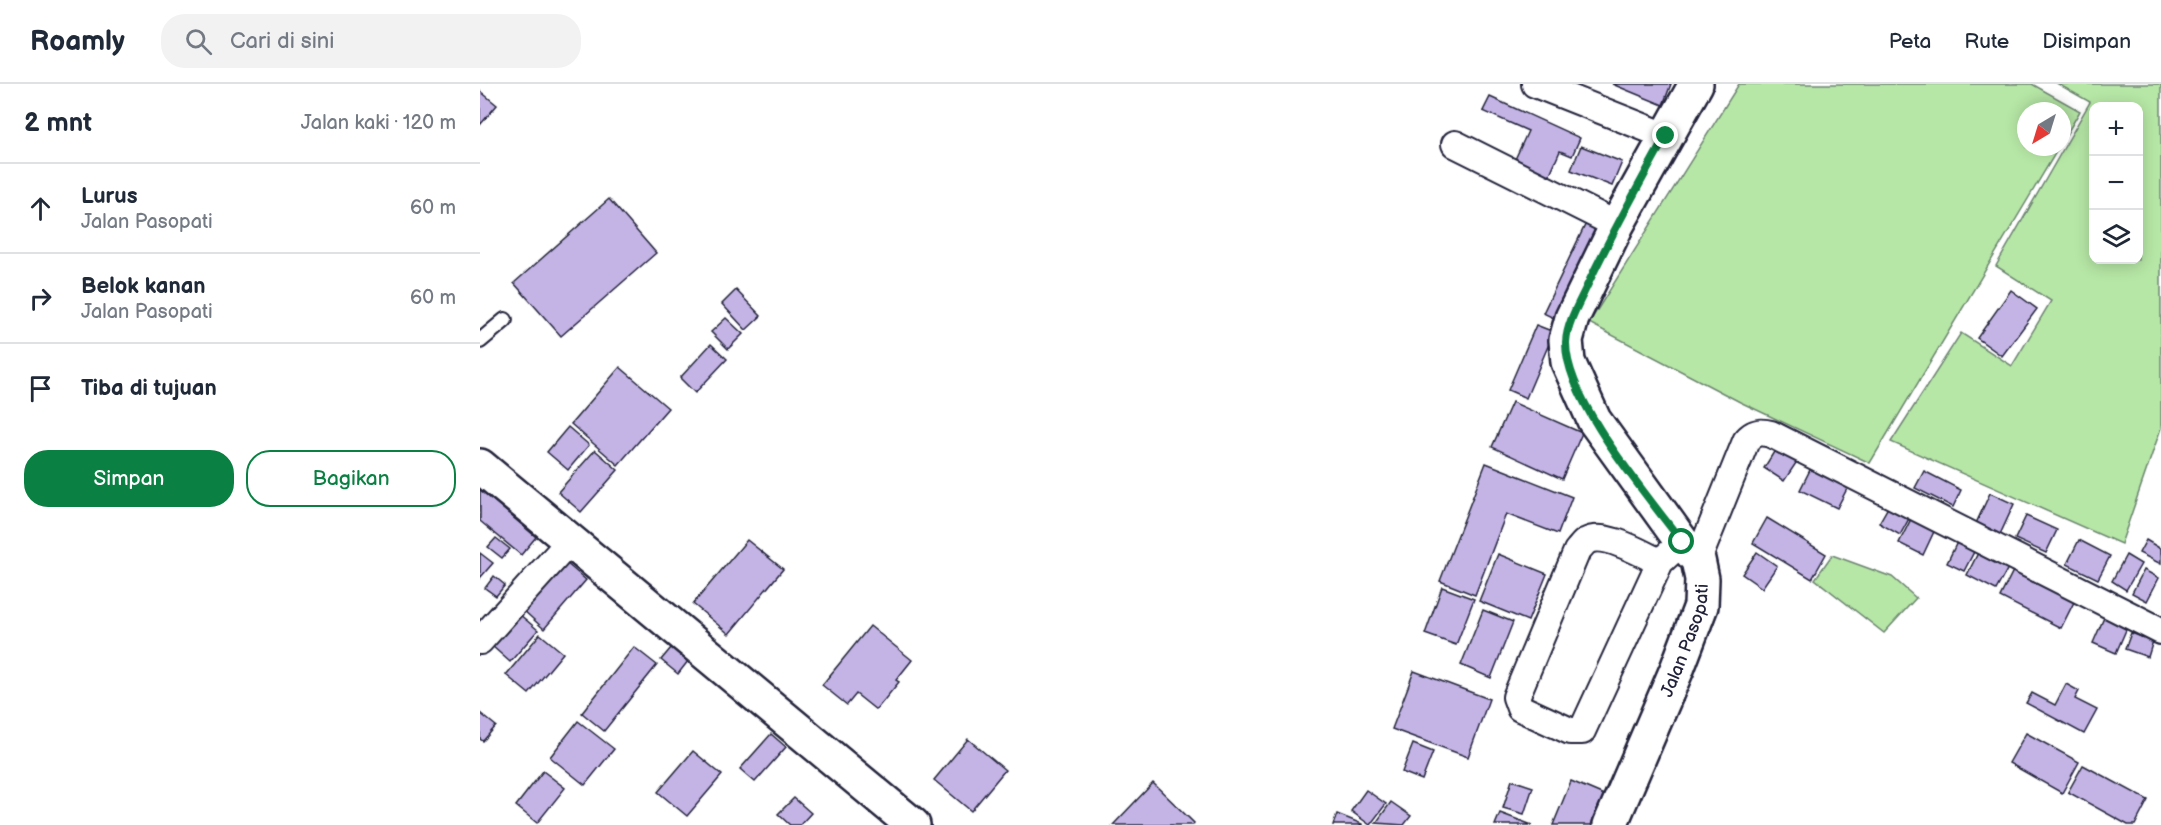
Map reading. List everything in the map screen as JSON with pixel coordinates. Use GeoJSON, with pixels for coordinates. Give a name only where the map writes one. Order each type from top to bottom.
{"type":"FeatureCollection","features":[{"type":"Feature","properties":{"kind":"street"},"geometry":{"type":"LineString","coordinates":[[1535,84],[1666,136]]}},
{"type":"Feature","properties":{"kind":"street","name":"Jalan Pasopati"},"geometry":{"type":"LineString","coordinates":[[1610,825],[1677,669],[1701,606],[1702,579],[1680,555],[1594,420],[1568,362],[1566,340],[1572,318],[1617,225],[1696,84]]}},
{"type":"Feature","properties":{"kind":"street"},"geometry":{"type":"LineString","coordinates":[[1455,144],[1617,225]]}},
{"type":"Feature","properties":{"kind":"street"},"geometry":{"type":"LineString","coordinates":[[1680,555],[1610,540],[1587,541],[1577,551],[1516,697],[1520,708],[1570,731],[1582,730],[1746,441],[1753,434],[1764,432],[2161,631]]}},
{"type":"Feature","properties":{"kind":"street"},"geometry":{"type":"LineString","coordinates":[[480,466],[914,825]]}},
{"type":"Feature","properties":{"kind":"street"},"geometry":{"type":"LineString","coordinates":[[480,641],[570,541]]}},
{"type":"Feature","properties":{"kind":"lane"},"geometry":{"type":"LineString","coordinates":[[480,341],[505,320]]}},
{"type":"Feature","properties":{"kind":"green space"},"geometry":{"type":"Polygon","coordinates":[[[1739,84],[2032,84],[2064,102],[2017,102],[2017,156],[2054,156],[1870,463],[1740,402],[1589,323],[1739,84]]]}},
{"type":"Feature","properties":{"kind":"green space"},"geometry":{"type":"Polygon","coordinates":[[[2058,84],[2161,84],[2161,428],[2121,544],[1891,442],[1961,333],[2012,366],[2051,301],[1996,266],[2059,156],[2071,156],[2071,135],[2089,104],[2089,264],[2143,264],[2143,102],[2090,102],[2058,84]]]}},
{"type":"Feature","properties":{"kind":"green space"},"geometry":{"type":"Polygon","coordinates":[[[2071,106],[2080,111],[2071,126],[2071,106]]]}},
{"type":"Feature","properties":{"kind":"green space"},"geometry":{"type":"Polygon","coordinates":[[[1832,555],[1892,577],[1916,598],[1884,633],[1815,579],[1832,555]]]}},
{"type":"Feature","properties":{"kind":"building"},"geometry":{"type":"Polygon","coordinates":[[[1612,84],[1671,84],[1663,105],[1612,84]]]}},
{"type":"Feature","properties":{"kind":"building"},"geometry":{"type":"Polygon","coordinates":[[[480,91],[497,105],[480,125],[480,91]]]}},
{"type":"Feature","properties":{"kind":"building"},"geometry":{"type":"Polygon","coordinates":[[[1490,97],[1580,138],[1572,156],[1560,151],[1546,183],[1511,168],[1528,131],[1483,111],[1490,97]]]}},
{"type":"Feature","properties":{"kind":"building"},"geometry":{"type":"Polygon","coordinates":[[[1581,146],[1622,162],[1612,186],[1571,170],[1581,146]]]}},
{"type":"Feature","properties":{"kind":"building"},"geometry":{"type":"Polygon","coordinates":[[[609,199],[656,253],[561,336],[514,283],[609,199]]]}},
{"type":"Feature","properties":{"kind":"building"},"geometry":{"type":"Polygon","coordinates":[[[1588,219],[1603,226],[1558,320],[1543,313],[1588,219]]]}},
{"type":"Feature","properties":{"kind":"building"},"geometry":{"type":"Polygon","coordinates":[[[736,290],[761,316],[746,330],[722,304],[736,290]]]}},
{"type":"Feature","properties":{"kind":"building"},"geometry":{"type":"Polygon","coordinates":[[[2011,290],[2037,309],[2002,356],[1977,338],[2011,290]]]}},
{"type":"Feature","properties":{"kind":"building"},"geometry":{"type":"Polygon","coordinates":[[[726,318],[743,334],[728,349],[711,332],[726,318]]]}},
{"type":"Feature","properties":{"kind":"building"},"geometry":{"type":"Polygon","coordinates":[[[1536,325],[1554,332],[1526,398],[1508,390],[1536,325]]]}},
{"type":"Feature","properties":{"kind":"building"},"geometry":{"type":"Polygon","coordinates":[[[711,344],[727,359],[695,393],[680,378],[711,344]]]}},
{"type":"Feature","properties":{"kind":"building"},"geometry":{"type":"Polygon","coordinates":[[[620,367],[668,408],[618,465],[571,424],[620,367]]]}},
{"type":"Feature","properties":{"kind":"building"},"geometry":{"type":"Polygon","coordinates":[[[1512,402],[1582,433],[1562,479],[1492,447],[1512,402]]]}},
{"type":"Feature","properties":{"kind":"building"},"geometry":{"type":"Polygon","coordinates":[[[568,427],[589,445],[568,470],[547,452],[568,427]]]}},
{"type":"Feature","properties":{"kind":"building"},"geometry":{"type":"Polygon","coordinates":[[[1777,447],[1798,460],[1784,481],[1764,468],[1777,447]]]}},
{"type":"Feature","properties":{"kind":"building"},"geometry":{"type":"Polygon","coordinates":[[[595,450],[618,470],[581,512],[558,492],[595,450]]]}},
{"type":"Feature","properties":{"kind":"building"},"geometry":{"type":"Polygon","coordinates":[[[1486,463],[1572,497],[1558,534],[1506,514],[1475,595],[1440,581],[1486,463]]]}},
{"type":"Feature","properties":{"kind":"building"},"geometry":{"type":"Polygon","coordinates":[[[1813,464],[1850,483],[1837,508],[1800,490],[1813,464]]]}},
{"type":"Feature","properties":{"kind":"building"},"geometry":{"type":"Polygon","coordinates":[[[1924,471],[1961,490],[1953,507],[1915,488],[1924,471]]]}},
{"type":"Feature","properties":{"kind":"building"},"geometry":{"type":"Polygon","coordinates":[[[480,489],[536,537],[521,555],[480,521],[480,489]]]}},
{"type":"Feature","properties":{"kind":"building"},"geometry":{"type":"Polygon","coordinates":[[[1990,493],[2014,504],[1997,541],[1973,530],[1990,493]]]}},
{"type":"Feature","properties":{"kind":"building"},"geometry":{"type":"Polygon","coordinates":[[[1891,502],[1912,513],[1900,535],[1879,523],[1891,502]]]}},
{"type":"Feature","properties":{"kind":"building"},"geometry":{"type":"Polygon","coordinates":[[[1915,511],[1938,523],[1923,555],[1899,543],[1915,511]]]}},
{"type":"Feature","properties":{"kind":"building"},"geometry":{"type":"Polygon","coordinates":[[[2026,516],[2057,530],[2046,553],[2015,539],[2026,516]]]}},
{"type":"Feature","properties":{"kind":"building"},"geometry":{"type":"Polygon","coordinates":[[[1767,518],[1826,554],[1812,579],[1753,543],[1767,518]]]}},
{"type":"Feature","properties":{"kind":"building"},"geometry":{"type":"Polygon","coordinates":[[[496,538],[510,549],[502,558],[488,547],[496,538]]]}},
{"type":"Feature","properties":{"kind":"building"},"geometry":{"type":"Polygon","coordinates":[[[1959,538],[1977,546],[1964,571],[1947,563],[1959,538]]]}},
{"type":"Feature","properties":{"kind":"building"},"geometry":{"type":"Polygon","coordinates":[[[747,540],[783,569],[729,634],[693,604],[747,540]]]}},
{"type":"Feature","properties":{"kind":"building"},"geometry":{"type":"Polygon","coordinates":[[[2079,540],[2110,556],[2098,579],[2067,564],[2079,540]]]}},
{"type":"Feature","properties":{"kind":"building"},"geometry":{"type":"Polygon","coordinates":[[[2146,540],[2161,549],[2161,564],[2139,553],[2146,540]]]}},
{"type":"Feature","properties":{"kind":"building"},"geometry":{"type":"Polygon","coordinates":[[[1979,551],[2009,566],[1996,590],[1967,575],[1979,551]]]}},
{"type":"Feature","properties":{"kind":"building"},"geometry":{"type":"Polygon","coordinates":[[[1757,552],[1777,566],[1762,588],[1742,574],[1757,552]]]}},
{"type":"Feature","properties":{"kind":"building"},"geometry":{"type":"Polygon","coordinates":[[[480,553],[493,563],[480,578],[480,553]]]}},
{"type":"Feature","properties":{"kind":"building"},"geometry":{"type":"Polygon","coordinates":[[[1498,554],[1547,574],[1528,621],[1479,601],[1498,554]]]}},
{"type":"Feature","properties":{"kind":"building"},"geometry":{"type":"Polygon","coordinates":[[[2126,555],[2141,564],[2126,590],[2112,581],[2126,555]]]}},
{"type":"Feature","properties":{"kind":"building"},"geometry":{"type":"Polygon","coordinates":[[[565,562],[586,580],[544,629],[523,610],[565,562]]]}},
{"type":"Feature","properties":{"kind":"building"},"geometry":{"type":"Polygon","coordinates":[[[2016,565],[2077,596],[2061,628],[2000,597],[2016,565]]]}},
{"type":"Feature","properties":{"kind":"building"},"geometry":{"type":"Polygon","coordinates":[[[2144,570],[2159,578],[2147,601],[2132,593],[2144,570]]]}},
{"type":"Feature","properties":{"kind":"building"},"geometry":{"type":"Polygon","coordinates":[[[494,576],[505,585],[496,596],[485,588],[494,576]]]}},
{"type":"Feature","properties":{"kind":"building"},"geometry":{"type":"Polygon","coordinates":[[[1442,587],[1474,599],[1456,645],[1425,634],[1442,587]]]}},
{"type":"Feature","properties":{"kind":"building"},"geometry":{"type":"Polygon","coordinates":[[[1483,610],[1513,622],[1491,678],[1461,665],[1483,610]]]}},
{"type":"Feature","properties":{"kind":"building"},"geometry":{"type":"Polygon","coordinates":[[[2106,613],[2129,623],[2116,653],[2093,643],[2106,613]]]}},
{"type":"Feature","properties":{"kind":"building"},"geometry":{"type":"Polygon","coordinates":[[[519,614],[538,630],[510,662],[492,646],[519,614]]]}},
{"type":"Feature","properties":{"kind":"building"},"geometry":{"type":"Polygon","coordinates":[[[870,626],[912,660],[896,680],[899,682],[876,710],[856,694],[847,705],[822,685],[870,626]]]}},
{"type":"Feature","properties":{"kind":"building"},"geometry":{"type":"Polygon","coordinates":[[[2131,633],[2153,641],[2148,657],[2125,649],[2131,633]]]}},
{"type":"Feature","properties":{"kind":"building"},"geometry":{"type":"Polygon","coordinates":[[[540,634],[563,653],[529,694],[506,675],[540,634]]]}},
{"type":"Feature","properties":{"kind":"building"},"geometry":{"type":"Polygon","coordinates":[[[676,642],[692,656],[678,674],[661,660],[676,642]]]}},
{"type":"Feature","properties":{"kind":"building"},"geometry":{"type":"Polygon","coordinates":[[[634,647],[657,665],[604,731],[582,713],[634,647]]]}},
{"type":"Feature","properties":{"kind":"building"},"geometry":{"type":"Polygon","coordinates":[[[1414,671],[1489,699],[1468,757],[1392,729],[1414,671]]]}},
{"type":"Feature","properties":{"kind":"building"},"geometry":{"type":"Polygon","coordinates":[[[2066,684],[2079,691],[2075,699],[2097,710],[2084,734],[2026,703],[2032,693],[2055,705],[2066,684]]]}},
{"type":"Feature","properties":{"kind":"building"},"geometry":{"type":"Polygon","coordinates":[[[480,713],[496,726],[483,741],[480,739],[480,713]]]}},
{"type":"Feature","properties":{"kind":"building"},"geometry":{"type":"Polygon","coordinates":[[[578,721],[614,749],[585,785],[550,757],[578,721]]]}},
{"type":"Feature","properties":{"kind":"building"},"geometry":{"type":"Polygon","coordinates":[[[2026,733],[2079,762],[2062,793],[2009,763],[2026,733]]]}},
{"type":"Feature","properties":{"kind":"building"},"geometry":{"type":"Polygon","coordinates":[[[771,734],[786,747],[755,782],[740,769],[771,734]]]}},
{"type":"Feature","properties":{"kind":"building"},"geometry":{"type":"Polygon","coordinates":[[[968,739],[1005,770],[971,811],[934,780],[968,739]]]}},
{"type":"Feature","properties":{"kind":"building"},"geometry":{"type":"Polygon","coordinates":[[[1413,744],[1433,752],[1422,780],[1402,772],[1413,744]]]}},
{"type":"Feature","properties":{"kind":"building"},"geometry":{"type":"Polygon","coordinates":[[[693,751],[722,775],[687,816],[658,792],[693,751]]]}},
{"type":"Feature","properties":{"kind":"building"},"geometry":{"type":"Polygon","coordinates":[[[2083,765],[2148,800],[2135,825],[2128,825],[2068,792],[2083,765]]]}},
{"type":"Feature","properties":{"kind":"building"},"geometry":{"type":"Polygon","coordinates":[[[543,771],[565,788],[537,823],[516,806],[543,771]]]}},
{"type":"Feature","properties":{"kind":"building"},"geometry":{"type":"Polygon","coordinates":[[[1512,780],[1533,787],[1524,814],[1503,808],[1512,780]]]}},
{"type":"Feature","properties":{"kind":"building"},"geometry":{"type":"Polygon","coordinates":[[[1571,781],[1604,795],[1591,825],[1553,825],[1571,781]]]}},
{"type":"Feature","properties":{"kind":"building"},"geometry":{"type":"Polygon","coordinates":[[[1153,783],[1194,823],[1193,825],[1113,825],[1153,783]]]}},
{"type":"Feature","properties":{"kind":"building"},"geometry":{"type":"Polygon","coordinates":[[[1366,790],[1386,804],[1370,825],[1351,811],[1366,790]]]}},
{"type":"Feature","properties":{"kind":"building"},"geometry":{"type":"Polygon","coordinates":[[[794,798],[811,813],[800,825],[790,825],[778,814],[794,798]]]}},
{"type":"Feature","properties":{"kind":"building"},"geometry":{"type":"Polygon","coordinates":[[[1391,802],[1411,816],[1404,825],[1376,823],[1391,802]]]}},
{"type":"Feature","properties":{"kind":"building"},"geometry":{"type":"Polygon","coordinates":[[[1500,813],[1532,825],[1495,825],[1500,813]]]}},
{"type":"Feature","properties":{"kind":"building"},"geometry":{"type":"Polygon","coordinates":[[[1337,814],[1362,824],[1362,825],[1333,825],[1337,814]]]}},
{"type":"Feature","properties":{"kind":"route"},"geometry":{"type":"LineString","coordinates":[[1666,136],[1591,278],[1572,318],[1566,340],[1568,362],[1594,420],[1682,542]]}}]}
